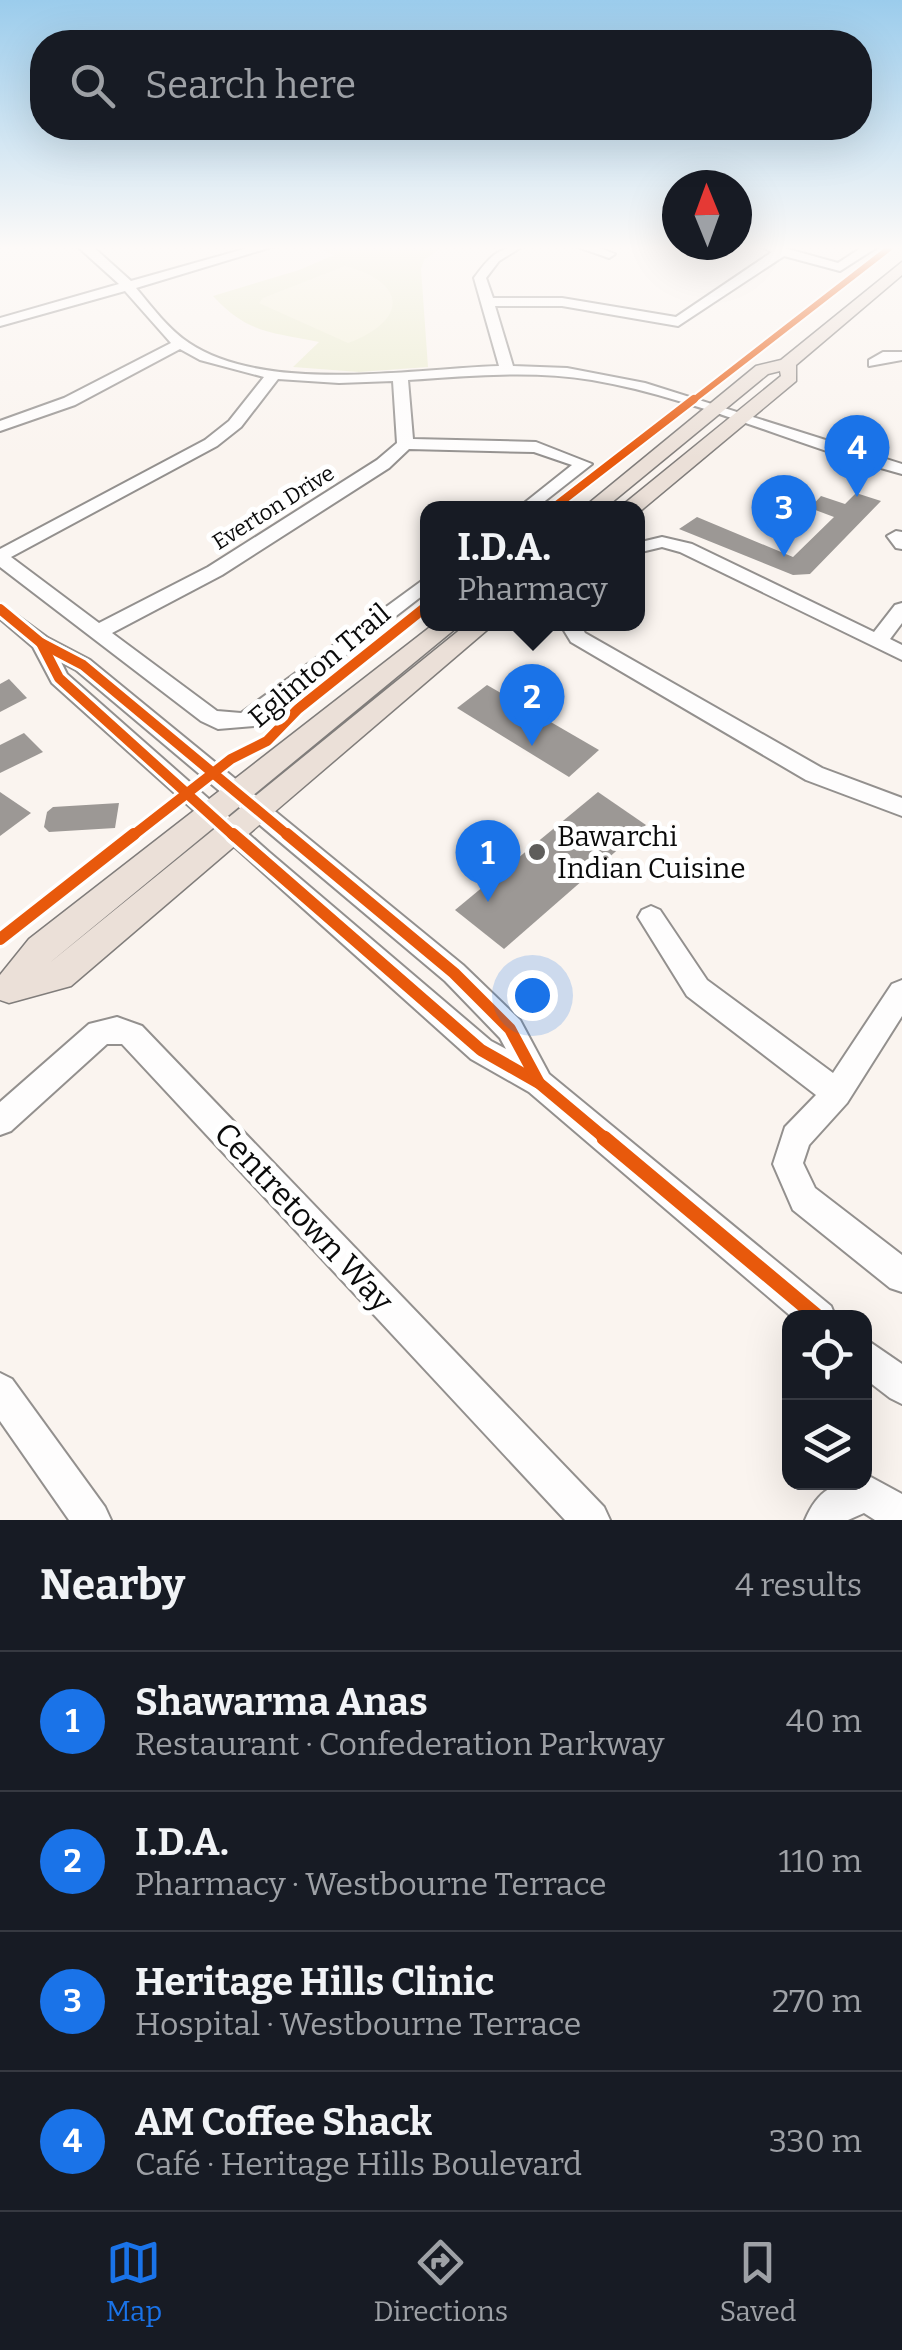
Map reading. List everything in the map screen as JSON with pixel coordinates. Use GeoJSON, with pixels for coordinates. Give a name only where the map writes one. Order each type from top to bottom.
{"type":"FeatureCollection","features":[{"type":"Feature","properties":{"kind":"main road"},"geometry":{"type":"LineString","coordinates":[[602,501],[762,370],[787,364],[843,317]]}},
{"type":"Feature","properties":{"kind":"main road"},"geometry":{"type":"LineString","coordinates":[[639,501],[790,377],[787,364]]}},
{"type":"Feature","properties":{"kind":"main road"},"geometry":{"type":"LineString","coordinates":[[249,800],[441,631]]}},
{"type":"Feature","properties":{"kind":"main road"},"geometry":{"type":"LineString","coordinates":[[6,992],[59,976],[220,823],[473,631]]}},
{"type":"Feature","properties":{"kind":"street"},"geometry":{"type":"LineString","coordinates":[[150,317],[180,344],[224,364],[274,374],[347,380],[507,370],[594,376],[714,409],[902,469]]}},
{"type":"Feature","properties":{"kind":"street"},"geometry":{"type":"LineString","coordinates":[[491,317],[507,370]]}},
{"type":"Feature","properties":{"kind":"street"},"geometry":{"type":"LineString","coordinates":[[649,317],[678,322],[685,317]]}},
{"type":"Feature","properties":{"kind":"street"},"geometry":{"type":"LineString","coordinates":[[0,426],[25,420],[105,384],[180,344]]}},
{"type":"Feature","properties":{"kind":"street"},"geometry":{"type":"LineString","coordinates":[[874,363],[888,355],[902,356]]}},
{"type":"Feature","properties":{"kind":"street"},"geometry":{"type":"LineString","coordinates":[[274,374],[235,424],[211,442],[0,557],[218,721],[246,721],[420,589]]}},
{"type":"Feature","properties":{"kind":"street"},"geometry":{"type":"LineString","coordinates":[[400,378],[405,444],[536,447],[584,464],[535,501]]}},
{"type":"Feature","properties":{"kind":"street","name":"Everton Drive"},"geometry":{"type":"LineString","coordinates":[[100,631],[215,571],[383,464],[405,444]]}},
{"type":"Feature","properties":{"kind":"street"},"geometry":{"type":"LineString","coordinates":[[645,546],[662,542],[686,548],[902,654]]}},
{"type":"Feature","properties":{"kind":"street"},"geometry":{"type":"LineString","coordinates":[[0,608],[41,643],[83,665],[454,973],[510,1029],[539,1083]]}},
{"type":"Feature","properties":{"kind":"street"},"geometry":{"type":"LineString","coordinates":[[877,642],[902,609]]}},
{"type":"Feature","properties":{"kind":"street"},"geometry":{"type":"LineString","coordinates":[[574,631],[578,637],[814,774],[902,807]]}},
{"type":"Feature","properties":{"kind":"street"},"geometry":{"type":"LineString","coordinates":[[41,643],[59,678],[481,1050],[539,1083],[809,1310]]}},
{"type":"Feature","properties":{"kind":"street"},"geometry":{"type":"LineString","coordinates":[[651,916],[697,988],[836,1093]]}},
{"type":"Feature","properties":{"kind":"street"},"geometry":{"type":"LineString","coordinates":[[902,992],[836,1093],[796,1137],[788,1164],[804,1199],[902,1276]]}},
{"type":"Feature","properties":{"kind":"street","name":"Centretown Way"},"geometry":{"type":"LineString","coordinates":[[0,1120],[99,1033],[117,1028],[132,1035],[590,1520]]}},
{"type":"Feature","properties":{"kind":"street"},"geometry":{"type":"LineString","coordinates":[[872,1362],[902,1386]]}},
{"type":"Feature","properties":{"kind":"street"},"geometry":{"type":"LineString","coordinates":[[0,1391],[92,1520]]}},
{"type":"Feature","properties":{"kind":"street"},"geometry":{"type":"LineString","coordinates":[[824,1520],[838,1502],[868,1494],[902,1515]]}},
{"type":"Feature","properties":{"kind":"green space"},"geometry":{"type":"Polygon","coordinates":[[[424,317],[428,367],[359,372],[293,367],[319,342],[274,333],[238,318],[424,317]]]}},
{"type":"Feature","properties":{"kind":"shaded area"},"geometry":{"type":"Polygon","coordinates":[[[290,317],[387,317],[367,334],[348,343],[290,317]]]}},
{"type":"Feature","properties":{"kind":"building"},"geometry":{"type":"Polygon","coordinates":[[[856,493],[881,501],[810,574],[793,575],[679,529],[697,517],[793,557],[834,517],[810,508],[821,496],[845,504],[856,493]]]}},
{"type":"Feature","properties":{"kind":"building"},"geometry":{"type":"Polygon","coordinates":[[[9,679],[27,698],[0,712],[0,684],[9,679]]]}},
{"type":"Feature","properties":{"kind":"building"},"geometry":{"type":"Polygon","coordinates":[[[487,685],[599,750],[569,777],[457,708],[487,685]]]}},
{"type":"Feature","properties":{"kind":"building"},"geometry":{"type":"Polygon","coordinates":[[[24,733],[43,752],[0,773],[0,745],[24,733]]]}},
{"type":"Feature","properties":{"kind":"building"},"geometry":{"type":"Polygon","coordinates":[[[0,792],[31,813],[0,836],[0,792]]]}},
{"type":"Feature","properties":{"kind":"building"},"geometry":{"type":"Polygon","coordinates":[[[598,792],[646,825],[504,949],[455,910],[598,792]]]}},
{"type":"Feature","properties":{"kind":"building"},"geometry":{"type":"Polygon","coordinates":[[[119,803],[115,828],[49,832],[44,827],[47,812],[53,807],[119,803]]]}},
{"type":"Feature","properties":{"kind":"cycle path"},"geometry":{"type":"LineString","coordinates":[[562,501],[800,317]]}},
{"type":"Feature","properties":{"kind":"cycle path"},"geometry":{"type":"LineString","coordinates":[[0,609],[41,643],[83,665],[454,973],[510,1029],[539,1083]]}},
{"type":"Feature","properties":{"kind":"cycle path","name":"Eglinton Trail"},"geometry":{"type":"LineString","coordinates":[[0,939],[231,759],[267,741],[298,709],[420,612]]}},
{"type":"Feature","properties":{"kind":"cycle path"},"geometry":{"type":"LineString","coordinates":[[41,643],[59,678],[260,859],[481,1050],[539,1083],[809,1310]]}},
{"type":"Feature","properties":{"kind":"place","name":"AM Coffee Shack"},"geometry":{"type":"Point","coordinates":[857,497]}},
{"type":"Feature","properties":{"kind":"place","name":"Heritage Hills Clinic"},"geometry":{"type":"Point","coordinates":[784,557]}},
{"type":"Feature","properties":{"kind":"place","name":"I.D.A."},"geometry":{"type":"Point","coordinates":[532,746]}},
{"type":"Feature","properties":{"kind":"place","name":"Bawarchi Indian Cuisine"},"geometry":{"type":"Point","coordinates":[537,852]}},
{"type":"Feature","properties":{"kind":"place","name":"Shawarma Anas"},"geometry":{"type":"Point","coordinates":[488,902]}}]}
